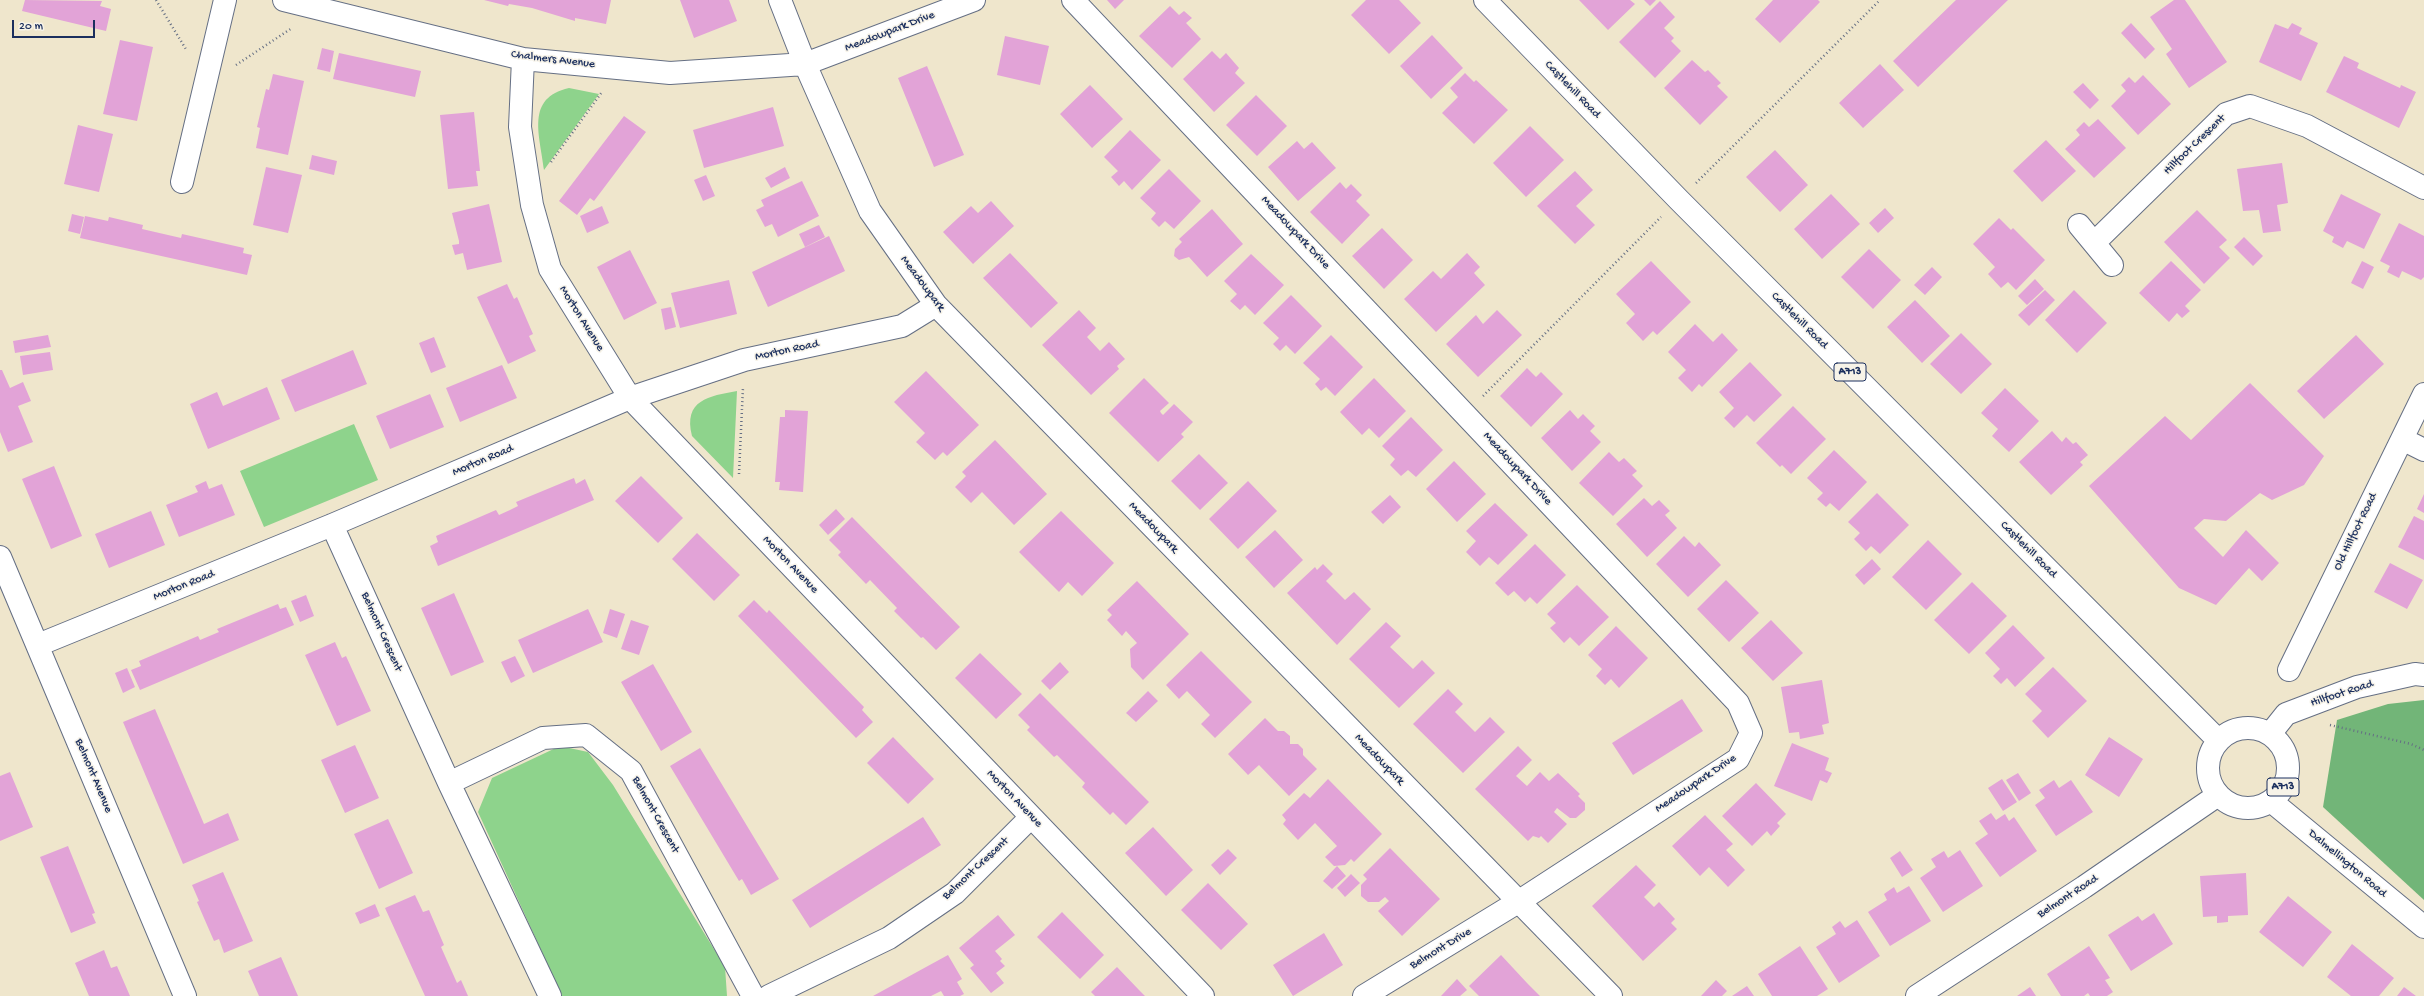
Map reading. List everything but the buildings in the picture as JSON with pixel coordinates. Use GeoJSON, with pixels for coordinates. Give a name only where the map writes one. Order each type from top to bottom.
{"type":"FeatureCollection","features":[{"type":"Feature","properties":{"kind":"street"},"geometry":{"type":"LineString","coordinates":[[182,182],[225,0]]}},
{"type":"Feature","properties":{"kind":"street","name":"Chalmers Avenue"},"geometry":{"type":"LineString","coordinates":[[284,0],[523,59],[670,73],[805,64]]}},
{"type":"Feature","properties":{"kind":"street","name":"Meadowpark"},"geometry":{"type":"LineString","coordinates":[[780,0],[805,64],[870,210],[936,305],[1611,996]]}},
{"type":"Feature","properties":{"kind":"street","name":"Meadowpark Drive"},"geometry":{"type":"LineString","coordinates":[[805,64],[974,0]]}},
{"type":"Feature","properties":{"kind":"street","name":"Meadowpark Drive"},"geometry":{"type":"LineString","coordinates":[[1073,0],[1083,8],[1738,703],[1751,733],[1738,759],[1518,902]]}},
{"type":"Feature","properties":{"kind":"street","name":"Castlehill Road"},"geometry":{"type":"LineString","coordinates":[[1485,0],[1684,206],[2218,740]]}},
{"type":"Feature","properties":{"kind":"street","name":"Morton Avenue"},"geometry":{"type":"LineString","coordinates":[[523,59],[520,127],[532,204],[550,269],[630,398],[1203,996]]}},
{"type":"Feature","properties":{"kind":"street","name":"Hillfoot Crescent"},"geometry":{"type":"LineString","coordinates":[[2094,243],[2226,114],[2250,106],[2307,126],[2424,188]]}},
{"type":"Feature","properties":{"kind":"street"},"geometry":{"type":"LineString","coordinates":[[2079,225],[2112,265]]}},
{"type":"Feature","properties":{"kind":"street","name":"Morton Road"},"geometry":{"type":"LineString","coordinates":[[38,645],[332,525],[630,398],[744,360],[902,326],[936,305]]}},
{"type":"Feature","properties":{"kind":"street","name":"Old Hillfoot Road"},"geometry":{"type":"LineString","coordinates":[[2289,670],[2424,394]]}},
{"type":"Feature","properties":{"kind":"street"},"geometry":{"type":"LineString","coordinates":[[2402,439],[2424,450]]}},
{"type":"Feature","properties":{"kind":"street","name":"Belmont Crescent"},"geometry":{"type":"LineString","coordinates":[[332,525],[449,783],[550,996]]}},
{"type":"Feature","properties":{"kind":"street","name":"Belmont Avenue"},"geometry":{"type":"LineString","coordinates":[[0,557],[184,996]]}},
{"type":"Feature","properties":{"kind":"street","name":"Hillfoot Road"},"geometry":{"type":"LineString","coordinates":[[2270,734],[2286,714],[2357,687],[2415,674],[2424,675]]}},
{"type":"Feature","properties":{"kind":"street","name":"A713"},"geometry":{"type":"LineString","coordinates":[[2218,740],[2227,733],[2248,727],[2260,729],[2270,734],[2283,748],[2288,767],[2284,786],[2271,801],[2249,808],[2227,802],[2218,795]]}},
{"type":"Feature","properties":{"kind":"street","name":"Belmont Crescent"},"geometry":{"type":"LineString","coordinates":[[449,783],[543,738],[586,735],[631,771],[753,996]]}},
{"type":"Feature","properties":{"kind":"street"},"geometry":{"type":"LineString","coordinates":[[2218,740],[2210,753],[2207,768],[2208,778],[2218,795]]}},
{"type":"Feature","properties":{"kind":"street","name":"Belmont Road"},"geometry":{"type":"LineString","coordinates":[[1916,996],[2084,888],[2218,795]]}},
{"type":"Feature","properties":{"kind":"street","name":"Dalmellington Road"},"geometry":{"type":"LineString","coordinates":[[2271,801],[2424,927]]}},
{"type":"Feature","properties":{"kind":"street","name":"Belmont Crescent"},"geometry":{"type":"LineString","coordinates":[[769,996],[896,933],[955,892],[1031,817]]}},
{"type":"Feature","properties":{"kind":"street","name":"Belmont Drive"},"geometry":{"type":"LineString","coordinates":[[1364,996],[1518,902]]}},
{"type":"Feature","properties":{"kind":"path"},"geometry":{"type":"LineString","coordinates":[[528,180],[542,175],[604,90],[613,68]]}},
{"type":"Feature","properties":{"kind":"path"},"geometry":{"type":"LineString","coordinates":[[738,510],[744,360]]}},
{"type":"Feature","properties":{"kind":"green space"},"geometry":{"type":"Polygon","coordinates":[[[569,88],[599,94],[544,170],[538,120],[541,109],[546,100],[555,93],[569,88]]]}},
{"type":"Feature","properties":{"kind":"green space"},"geometry":{"type":"Polygon","coordinates":[[[737,391],[733,478],[692,436],[690,424],[691,414],[695,407],[701,402],[717,395],[737,391]]]}},
{"type":"Feature","properties":{"kind":"green space"},"geometry":{"type":"Polygon","coordinates":[[[354,424],[378,480],[264,527],[240,471],[354,424]]]}},
{"type":"Feature","properties":{"kind":"green space"},"geometry":{"type":"Polygon","coordinates":[[[2424,700],[2424,900],[2323,807],[2337,720],[2388,704],[2424,700]]]}},
{"type":"Feature","properties":{"kind":"green space"},"geometry":{"type":"Polygon","coordinates":[[[560,746],[588,752],[613,785],[725,967],[727,996],[562,996],[478,812],[492,778],[560,746]]]}}]}
